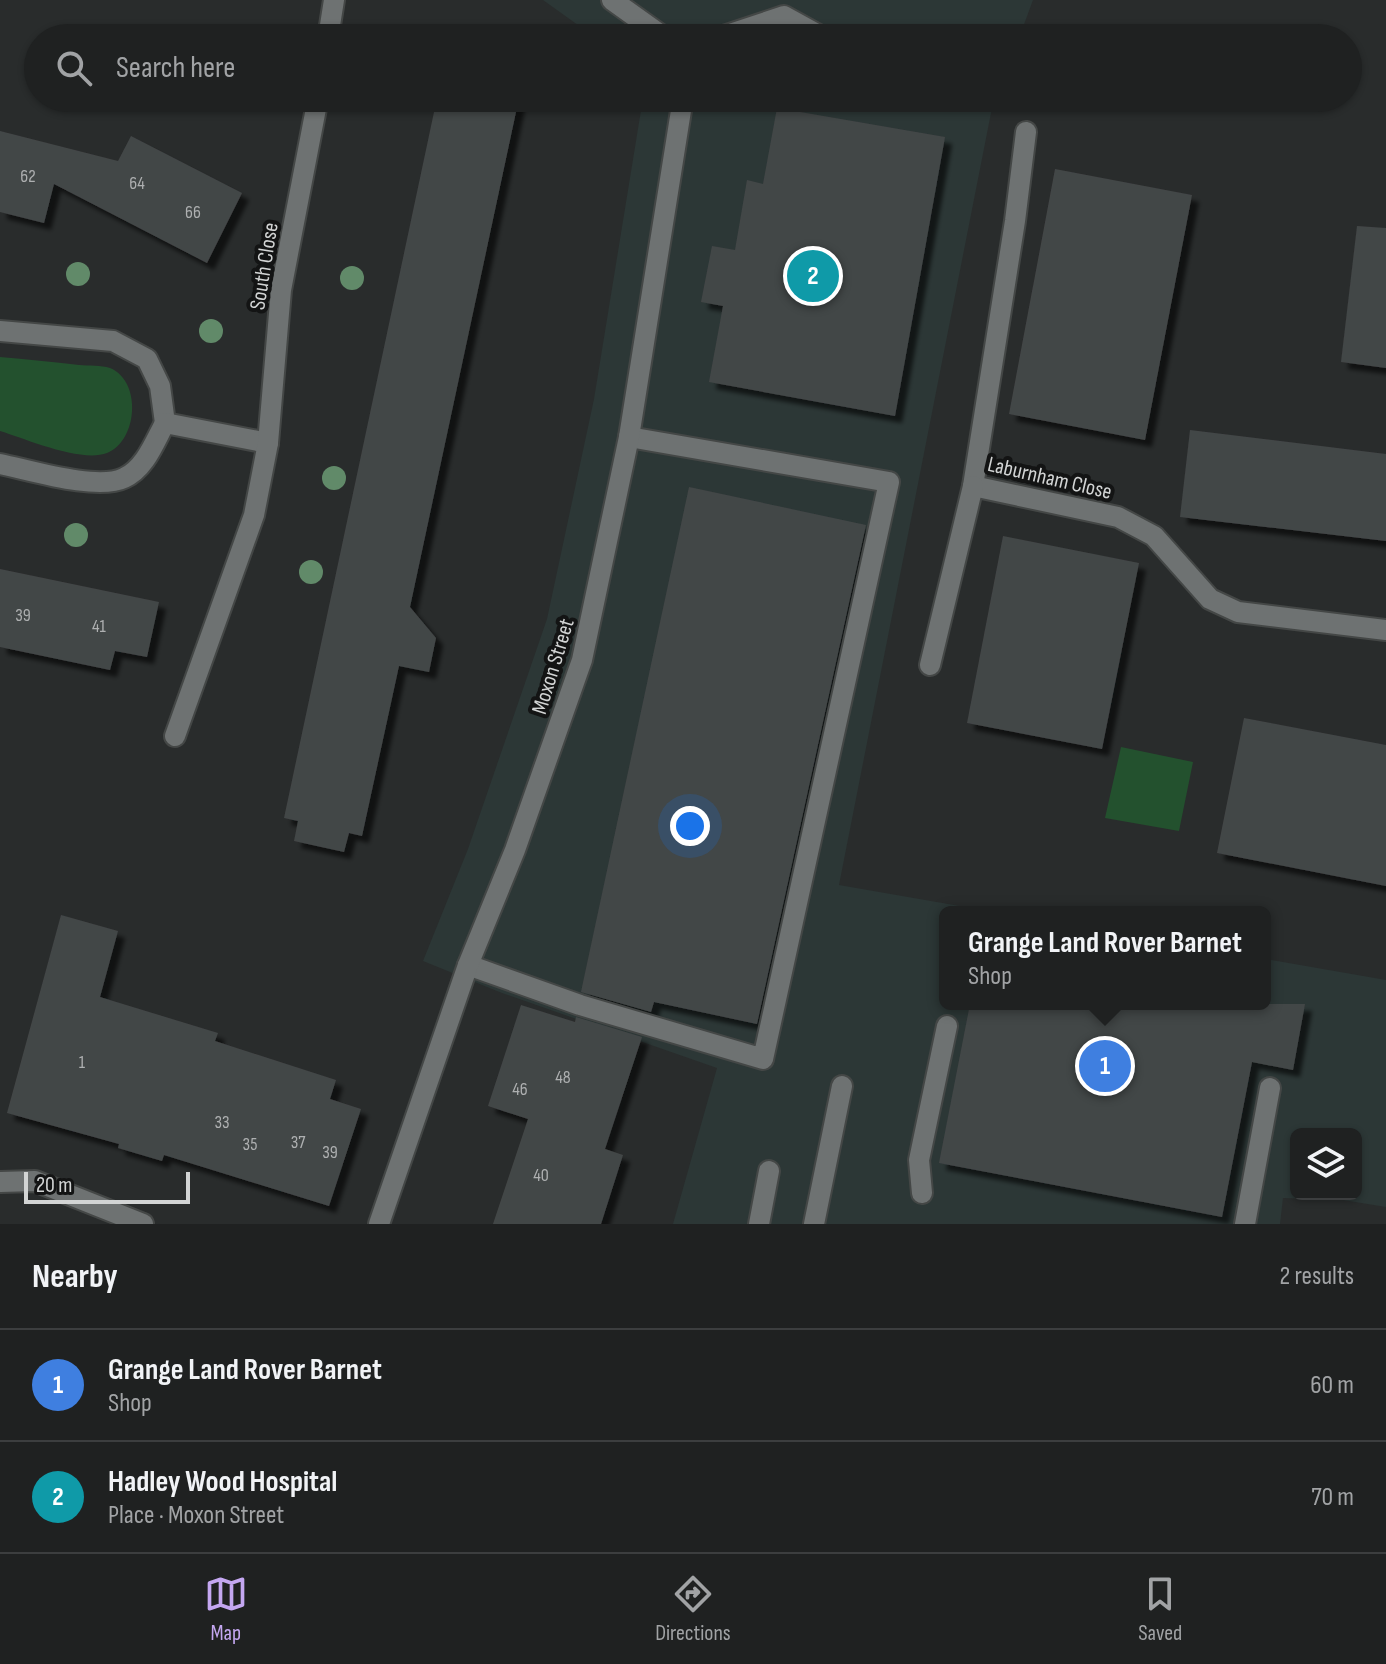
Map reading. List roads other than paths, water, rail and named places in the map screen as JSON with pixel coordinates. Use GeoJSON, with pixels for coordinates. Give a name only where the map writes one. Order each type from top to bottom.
{"type":"FeatureCollection","features":[{"type":"Feature","properties":{"kind":"street"},"geometry":{"type":"LineString","coordinates":[[330,24],[334,0]]}},
{"type":"Feature","properties":{"kind":"street"},"geometry":{"type":"LineString","coordinates":[[612,0],[645,24]]}},
{"type":"Feature","properties":{"kind":"street"},"geometry":{"type":"LineString","coordinates":[[760,24],[784,16],[800,0]]}},
{"type":"Feature","properties":{"kind":"street"},"geometry":{"type":"LineString","coordinates":[[784,16],[799,24]]}},
{"type":"Feature","properties":{"kind":"street","name":"South Close"},"geometry":{"type":"LineString","coordinates":[[175,736],[254,515],[268,443],[281,290],[315,112]]}},
{"type":"Feature","properties":{"kind":"street","name":"Moxon Street"},"geometry":{"type":"LineString","coordinates":[[379,1224],[468,965],[515,850],[582,660],[629,437],[681,112]]}},
{"type":"Feature","properties":{"kind":"street","name":"Laburnham Close"},"geometry":{"type":"LineString","coordinates":[[1026,132],[973,486],[1118,517],[1154,536],[1210,599],[1238,612],[1386,630]]}},
{"type":"Feature","properties":{"kind":"street"},"geometry":{"type":"LineString","coordinates":[[0,331],[113,341],[147,359],[160,386],[165,423],[145,460],[124,478],[89,483],[0,464]]}},
{"type":"Feature","properties":{"kind":"street"},"geometry":{"type":"LineString","coordinates":[[165,423],[268,443]]}},
{"type":"Feature","properties":{"kind":"street"},"geometry":{"type":"LineString","coordinates":[[468,965],[580,1005],[763,1059],[889,482],[629,437]]}},
{"type":"Feature","properties":{"kind":"street"},"geometry":{"type":"LineString","coordinates":[[930,665],[973,486]]}},
{"type":"Feature","properties":{"kind":"street"},"geometry":{"type":"LineString","coordinates":[[922,1193],[919,1160],[947,1026]]}},
{"type":"Feature","properties":{"kind":"street"},"geometry":{"type":"LineString","coordinates":[[814,1224],[842,1086]]}},
{"type":"Feature","properties":{"kind":"street"},"geometry":{"type":"LineString","coordinates":[[1245,1224],[1270,1088]]}},
{"type":"Feature","properties":{"kind":"street"},"geometry":{"type":"LineString","coordinates":[[759,1224],[769,1171]]}},
{"type":"Feature","properties":{"kind":"street"},"geometry":{"type":"LineString","coordinates":[[0,1180],[35,1181],[143,1224]]}},
{"type":"Feature","properties":{"kind":"place","name":"Hadley Wood Hospital"},"geometry":{"type":"Point","coordinates":[813,276]}},
{"type":"Feature","properties":{"kind":"place","name":"Grange Land Rover Barnet"},"geometry":{"type":"Point","coordinates":[1105,1066]}}]}
